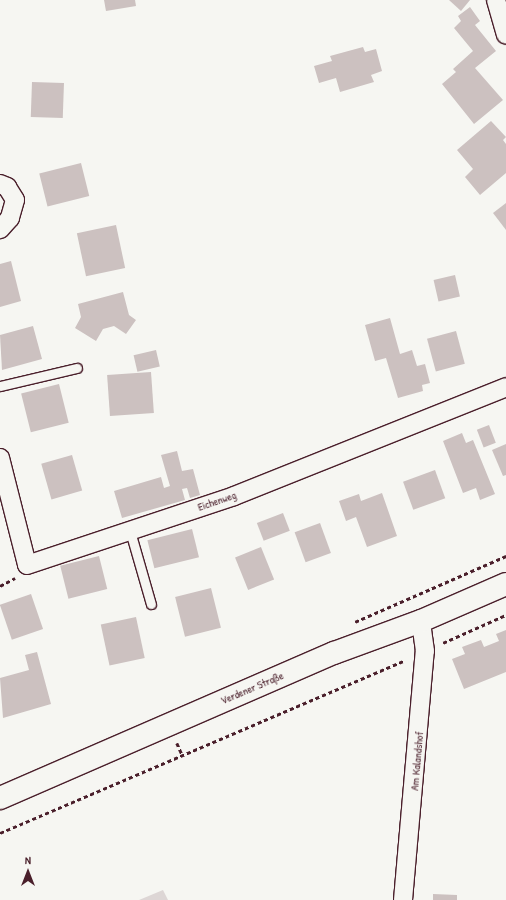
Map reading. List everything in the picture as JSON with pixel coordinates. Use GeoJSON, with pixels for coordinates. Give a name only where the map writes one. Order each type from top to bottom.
{"type":"FeatureCollection","features":[{"type":"Feature","properties":{"kind":"main road","name":"Verdener Straße"},"geometry":{"type":"LineString","coordinates":[[0,798],[334,652],[421,621],[506,584]]}},
{"type":"Feature","properties":{"kind":"street"},"geometry":{"type":"LineString","coordinates":[[496,0],[506,35]]}},
{"type":"Feature","properties":{"kind":"street"},"geometry":{"type":"LineString","coordinates":[[0,184],[6,187],[15,200],[10,218],[0,230]]}},
{"type":"Feature","properties":{"kind":"street","name":"Eichenweg"},"geometry":{"type":"LineString","coordinates":[[0,458],[27,565],[234,496],[506,387]]}},
{"type":"Feature","properties":{"kind":"street","name":"Am Kalandshof"},"geometry":{"type":"LineString","coordinates":[[403,900],[425,651],[421,621]]}},
{"type":"Feature","properties":{"kind":"lane"},"geometry":{"type":"LineString","coordinates":[[0,386],[77,368]]}},
{"type":"Feature","properties":{"kind":"lane"},"geometry":{"type":"LineString","coordinates":[[130,531],[150,604]]}},
{"type":"Feature","properties":{"kind":"path"},"geometry":{"type":"LineString","coordinates":[[0,833],[506,615]]}},
{"type":"Feature","properties":{"kind":"shaded area"},"geometry":{"type":"Polygon","coordinates":[[[163,890],[168,900],[139,900],[163,890]]]}},
{"type":"Feature","properties":{"kind":"building"},"geometry":{"type":"Polygon","coordinates":[[[104,0],[135,0],[136,6],[106,11],[104,0]]]}},
{"type":"Feature","properties":{"kind":"building"},"geometry":{"type":"Polygon","coordinates":[[[449,0],[470,0],[461,11],[449,0]]]}},
{"type":"Feature","properties":{"kind":"building"},"geometry":{"type":"Polygon","coordinates":[[[470,7],[480,21],[475,25],[496,51],[475,68],[503,100],[474,124],[442,84],[456,72],[453,69],[473,51],[454,28],[461,21],[458,16],[470,7]]]}},
{"type":"Feature","properties":{"kind":"building"},"geometry":{"type":"Polygon","coordinates":[[[363,47],[365,52],[376,49],[382,71],[371,75],[374,82],[340,92],[336,78],[319,83],[314,66],[332,61],[330,56],[363,47]]]}},
{"type":"Feature","properties":{"kind":"building"},"geometry":{"type":"Polygon","coordinates":[[[32,82],[64,83],[63,118],[31,117],[32,82]]]}},
{"type":"Feature","properties":{"kind":"building"},"geometry":{"type":"Polygon","coordinates":[[[491,121],[506,137],[503,140],[506,144],[506,173],[480,195],[465,177],[473,169],[457,150],[491,121]]]}},
{"type":"Feature","properties":{"kind":"building"},"geometry":{"type":"Polygon","coordinates":[[[81,163],[89,196],[48,206],[39,173],[81,163]]]}},
{"type":"Feature","properties":{"kind":"building"},"geometry":{"type":"Polygon","coordinates":[[[506,203],[506,230],[493,213],[506,203]]]}},
{"type":"Feature","properties":{"kind":"building"},"geometry":{"type":"Polygon","coordinates":[[[116,225],[125,268],[86,276],[77,233],[116,225]]]}},
{"type":"Feature","properties":{"kind":"building"},"geometry":{"type":"Polygon","coordinates":[[[11,261],[21,301],[0,307],[0,264],[11,261]]]}},
{"type":"Feature","properties":{"kind":"building"},"geometry":{"type":"Polygon","coordinates":[[[455,275],[460,296],[439,301],[434,280],[455,275]]]}},
{"type":"Feature","properties":{"kind":"building"},"geometry":{"type":"Polygon","coordinates":[[[123,292],[129,315],[136,320],[126,334],[114,326],[103,329],[96,341],[75,328],[81,317],[78,304],[123,292]]]}},
{"type":"Feature","properties":{"kind":"building"},"geometry":{"type":"Polygon","coordinates":[[[390,318],[400,354],[412,350],[417,366],[425,364],[430,383],[422,385],[423,391],[398,398],[386,358],[375,361],[365,325],[390,318]]]}},
{"type":"Feature","properties":{"kind":"building"},"geometry":{"type":"Polygon","coordinates":[[[33,326],[42,359],[2,370],[0,335],[33,326]]]}},
{"type":"Feature","properties":{"kind":"building"},"geometry":{"type":"Polygon","coordinates":[[[456,331],[465,364],[436,372],[427,339],[456,331]]]}},
{"type":"Feature","properties":{"kind":"building"},"geometry":{"type":"Polygon","coordinates":[[[156,350],[160,367],[137,372],[134,355],[156,350]]]}},
{"type":"Feature","properties":{"kind":"building"},"geometry":{"type":"Polygon","coordinates":[[[151,372],[154,413],[110,416],[107,375],[151,372]]]}},
{"type":"Feature","properties":{"kind":"building"},"geometry":{"type":"Polygon","coordinates":[[[59,384],[69,423],[31,432],[21,393],[59,384]]]}},
{"type":"Feature","properties":{"kind":"building"},"geometry":{"type":"Polygon","coordinates":[[[489,425],[496,443],[484,447],[477,430],[489,425]]]}},
{"type":"Feature","properties":{"kind":"building"},"geometry":{"type":"Polygon","coordinates":[[[462,433],[466,443],[473,440],[495,494],[480,500],[476,488],[463,493],[443,441],[462,433]]]}},
{"type":"Feature","properties":{"kind":"building"},"geometry":{"type":"Polygon","coordinates":[[[506,444],[506,475],[503,476],[492,450],[506,444]]]}},
{"type":"Feature","properties":{"kind":"building"},"geometry":{"type":"Polygon","coordinates":[[[177,451],[182,471],[193,469],[200,495],[190,498],[187,488],[182,489],[185,500],[122,518],[114,491],[161,477],[164,488],[170,486],[161,455],[177,451]]]}},
{"type":"Feature","properties":{"kind":"building"},"geometry":{"type":"Polygon","coordinates":[[[72,455],[82,491],[51,499],[41,464],[72,455]]]}},
{"type":"Feature","properties":{"kind":"building"},"geometry":{"type":"Polygon","coordinates":[[[435,470],[445,498],[413,510],[403,482],[435,470]]]}},
{"type":"Feature","properties":{"kind":"building"},"geometry":{"type":"Polygon","coordinates":[[[382,493],[397,536],[367,547],[356,517],[346,521],[339,501],[359,494],[361,501],[382,493]]]}},
{"type":"Feature","properties":{"kind":"building"},"geometry":{"type":"Polygon","coordinates":[[[283,513],[290,531],[264,541],[257,523],[283,513]]]}},
{"type":"Feature","properties":{"kind":"building"},"geometry":{"type":"Polygon","coordinates":[[[320,523],[331,553],[306,562],[295,532],[320,523]]]}},
{"type":"Feature","properties":{"kind":"building"},"geometry":{"type":"Polygon","coordinates":[[[192,529],[199,557],[154,568],[147,540],[192,529]]]}},
{"type":"Feature","properties":{"kind":"building"},"geometry":{"type":"Polygon","coordinates":[[[261,547],[274,579],[248,590],[235,557],[261,547]]]}},
{"type":"Feature","properties":{"kind":"building"},"geometry":{"type":"Polygon","coordinates":[[[99,556],[107,589],[68,599],[60,566],[99,556]]]}},
{"type":"Feature","properties":{"kind":"building"},"geometry":{"type":"Polygon","coordinates":[[[211,588],[221,628],[185,637],[175,597],[211,588]]]}},
{"type":"Feature","properties":{"kind":"building"},"geometry":{"type":"Polygon","coordinates":[[[31,594],[43,629],[12,640],[0,605],[31,594]]]}},
{"type":"Feature","properties":{"kind":"building"},"geometry":{"type":"Polygon","coordinates":[[[136,617],[145,658],[110,666],[101,624],[136,617]]]}},
{"type":"Feature","properties":{"kind":"building"},"geometry":{"type":"Polygon","coordinates":[[[506,630],[506,672],[464,689],[452,659],[465,654],[462,647],[481,640],[484,647],[499,641],[496,634],[506,630]]]}},
{"type":"Feature","properties":{"kind":"building"},"geometry":{"type":"Polygon","coordinates":[[[37,652],[51,704],[3,718],[0,678],[29,670],[25,655],[37,652]]]}},
{"type":"Feature","properties":{"kind":"building"},"geometry":{"type":"Polygon","coordinates":[[[433,894],[457,895],[457,900],[433,900],[433,894]]]}}]}
